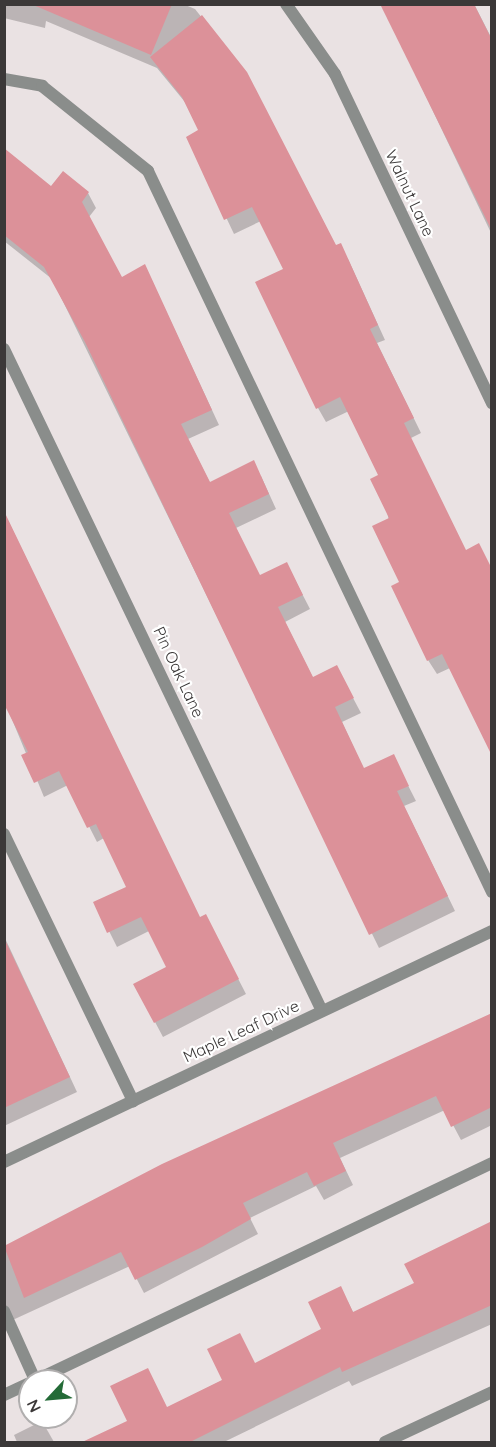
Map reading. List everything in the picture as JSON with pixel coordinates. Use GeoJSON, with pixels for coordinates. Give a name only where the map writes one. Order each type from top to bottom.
{"type":"FeatureCollection","features":[{"type":"Feature","properties":{"kind":"street","name":"Walnut Lane"},"geometry":{"type":"LineString","coordinates":[[286,4],[335,74],[492,403]]}},
{"type":"Feature","properties":{"kind":"street"},"geometry":{"type":"LineString","coordinates":[[4,79],[42,86],[148,171],[492,892]]}},
{"type":"Feature","properties":{"kind":"street","name":"Pin Oak Lane"},"geometry":{"type":"LineString","coordinates":[[4,348],[322,1011]]}},
{"type":"Feature","properties":{"kind":"street"},"geometry":{"type":"LineString","coordinates":[[4,834],[133,1101]]}},
{"type":"Feature","properties":{"kind":"street","name":"Maple Leaf Drive"},"geometry":{"type":"LineString","coordinates":[[4,1162],[492,931]]}},
{"type":"Feature","properties":{"kind":"street"},"geometry":{"type":"LineString","coordinates":[[58,1369],[492,1163]]}},
{"type":"Feature","properties":{"kind":"street"},"geometry":{"type":"LineString","coordinates":[[4,1311],[28,1369]]}},
{"type":"Feature","properties":{"kind":"street"},"geometry":{"type":"LineString","coordinates":[[4,1395],[18,1388]]}},
{"type":"Feature","properties":{"kind":"street"},"geometry":{"type":"LineString","coordinates":[[385,1443],[492,1392]]}},
{"type":"Feature","properties":{"kind":"building"},"geometry":{"type":"Polygon","coordinates":[[[31,4],[172,4],[151,55],[31,4]]]}},
{"type":"Feature","properties":{"kind":"building"},"geometry":{"type":"Polygon","coordinates":[[[380,4],[474,4],[492,40],[492,231],[380,4]]]}},
{"type":"Feature","properties":{"kind":"building"},"geometry":{"type":"Polygon","coordinates":[[[202,15],[247,72],[336,245],[341,243],[378,325],[370,329],[414,418],[404,423],[466,550],[479,543],[492,569],[492,756],[442,654],[427,661],[391,586],[399,582],[372,526],[389,518],[370,479],[378,475],[340,397],[316,409],[255,282],[283,269],[252,207],[224,220],[186,137],[198,130],[182,97],[150,57],[202,15]]]}},
{"type":"Feature","properties":{"kind":"building"},"geometry":{"type":"Polygon","coordinates":[[[4,148],[51,186],[63,171],[89,192],[82,202],[122,277],[145,264],[212,410],[181,424],[210,482],[254,460],[269,494],[229,513],[260,575],[287,562],[303,595],[278,607],[313,677],[337,665],[354,698],[335,707],[364,768],[394,754],[409,786],[397,791],[448,896],[369,935],[85,342],[44,267],[4,235],[4,148]]]}},
{"type":"Feature","properties":{"kind":"building"},"geometry":{"type":"Polygon","coordinates":[[[4,511],[200,917],[206,914],[239,979],[154,1023],[133,984],[166,967],[141,917],[107,933],[93,902],[126,887],[96,824],[87,828],[59,771],[34,783],[21,755],[28,752],[4,704],[4,511]]]}},
{"type":"Feature","properties":{"kind":"building"},"geometry":{"type":"Polygon","coordinates":[[[4,938],[70,1077],[4,1108],[4,938]]]}},
{"type":"Feature","properties":{"kind":"building"},"geometry":{"type":"Polygon","coordinates":[[[492,1013],[492,1107],[451,1127],[436,1096],[333,1143],[346,1171],[314,1186],[307,1172],[243,1203],[251,1219],[202,1247],[135,1280],[121,1252],[24,1298],[4,1246],[162,1164],[492,1013]]]}},
{"type":"Feature","properties":{"kind":"building"},"geometry":{"type":"Polygon","coordinates":[[[492,1221],[492,1305],[342,1372],[340,1367],[188,1443],[80,1443],[127,1421],[110,1386],[148,1368],[167,1407],[222,1380],[207,1349],[240,1333],[255,1363],[321,1329],[308,1302],[341,1286],[353,1312],[414,1283],[404,1264],[492,1221]]]}}]}
